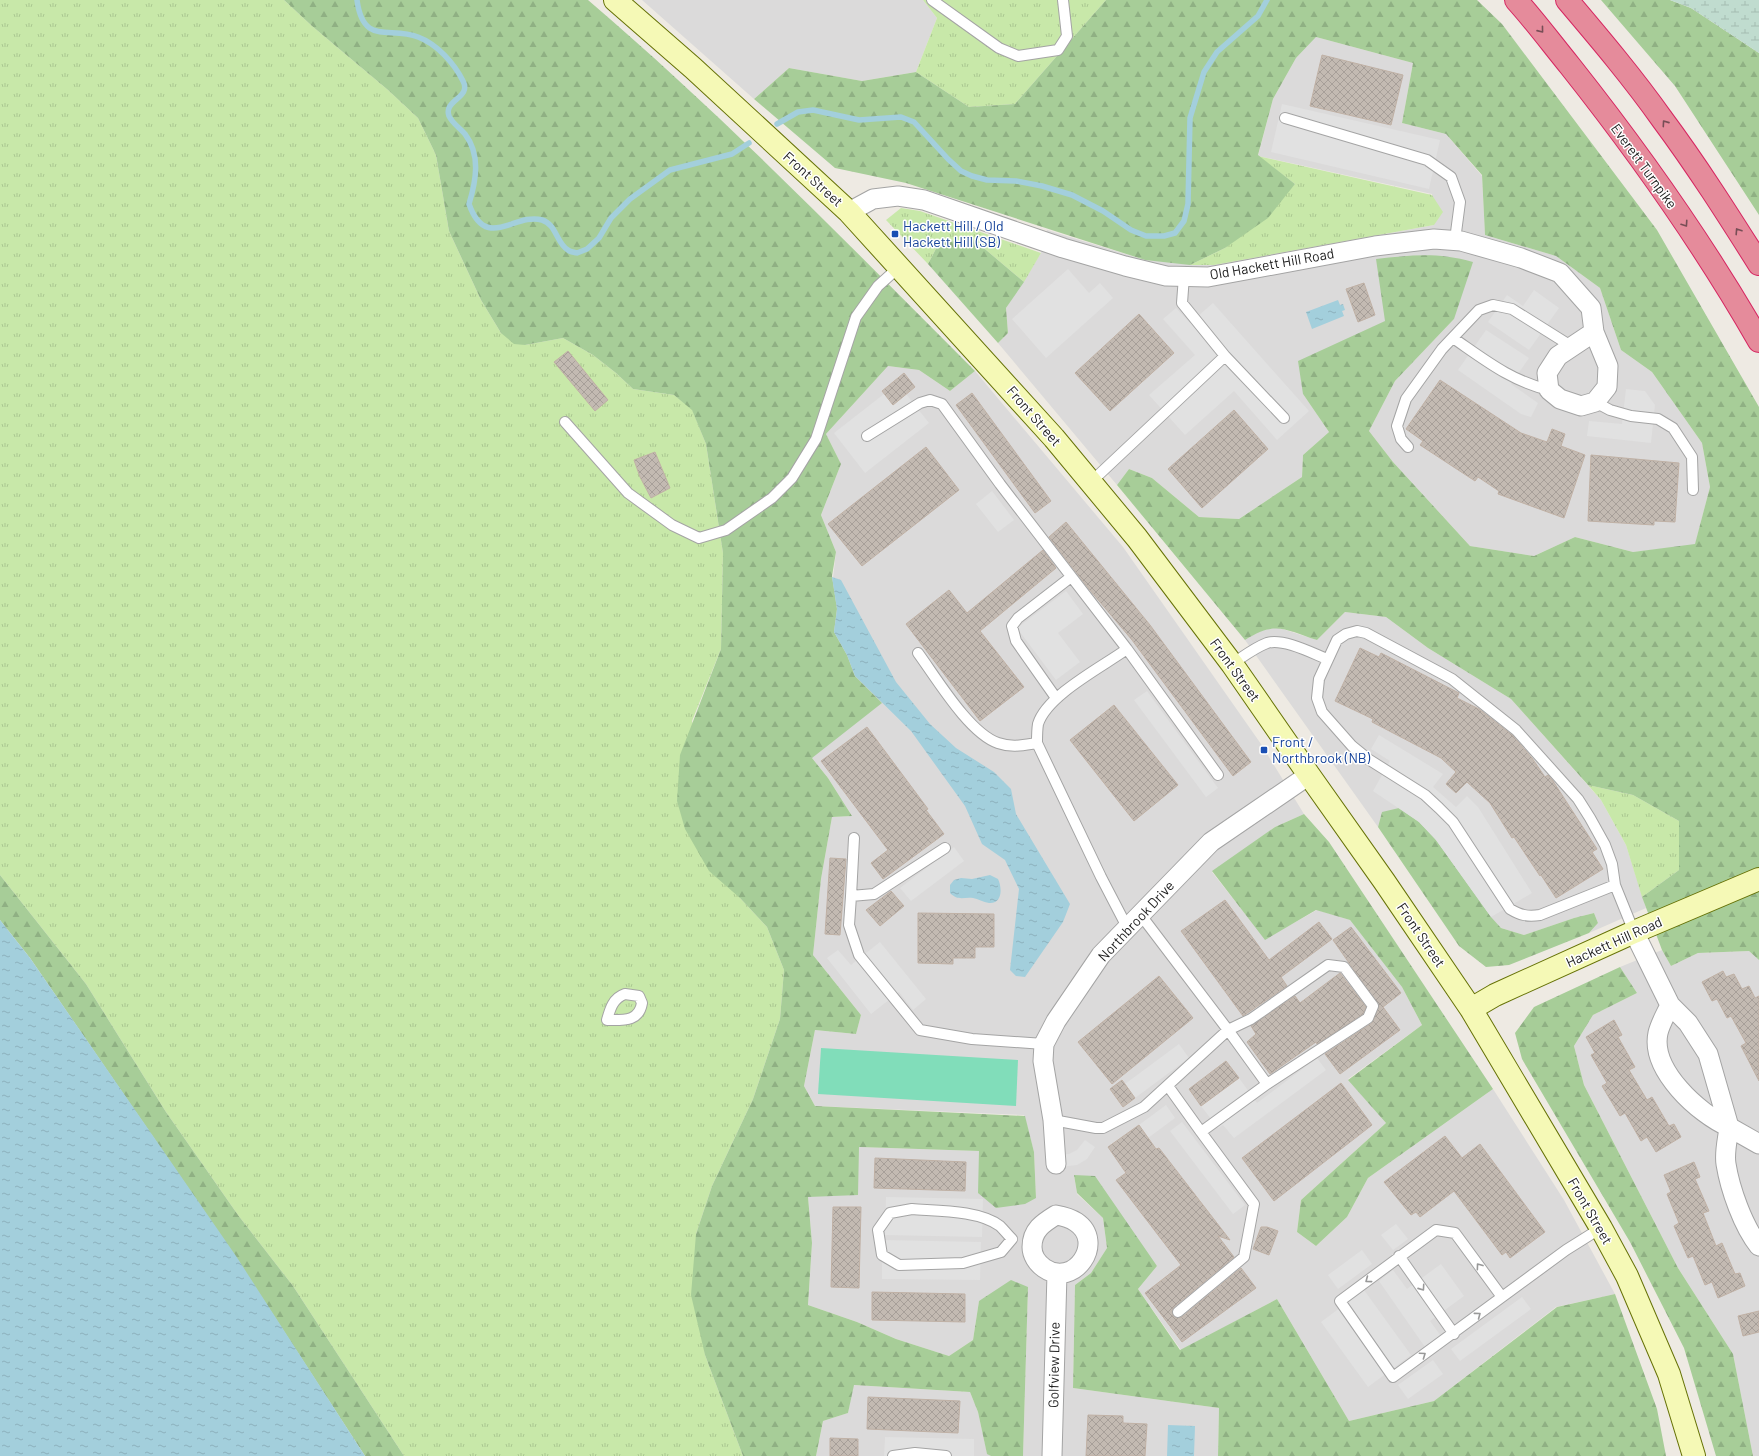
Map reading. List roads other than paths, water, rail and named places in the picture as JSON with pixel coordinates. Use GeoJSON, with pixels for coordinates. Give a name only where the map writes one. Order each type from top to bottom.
{"type":"FeatureCollection","features":[{"type":"Feature","properties":{"kind":"highway","name":"Everett Turnpike"},"geometry":{"type":"LineString","coordinates":[[1516,0],[1599,103],[1650,172],[1698,243],[1759,341]]}},
{"type":"Feature","properties":{"kind":"highway"},"geometry":{"type":"LineString","coordinates":[[1567,0],[1609,50],[1662,118],[1711,189],[1759,264]]}},
{"type":"Feature","properties":{"kind":"main road","name":"Front Street"},"geometry":{"type":"LineString","coordinates":[[623,3],[849,212],[983,358],[1091,482],[1137,538],[1232,664],[1384,881],[1471,1009],[1601,1228],[1627,1276],[1669,1374],[1694,1456]]}},
{"type":"Feature","properties":{"kind":"main road","name":"Hackett Hill Road"},"geometry":{"type":"LineString","coordinates":[[1471,1009],[1495,996],[1634,932],[1759,880]]}},
{"type":"Feature","properties":{"kind":"street","name":"Old Hackett Hill Road"},"geometry":{"type":"LineString","coordinates":[[849,212],[873,199],[898,196],[924,200],[1063,248],[1166,276],[1208,277],[1375,246],[1434,238],[1454,240],[1522,258],[1560,273],[1591,308],[1594,332],[1608,366],[1607,387],[1595,402]]}},
{"type":"Feature","properties":{"kind":"street"},"geometry":{"type":"LineString","coordinates":[[1594,332],[1558,356],[1547,373],[1549,390],[1560,399],[1581,406],[1595,402]]}},
{"type":"Feature","properties":{"kind":"street","name":"Northbrook Drive"},"geometry":{"type":"LineString","coordinates":[[1056,1164],[1053,1120],[1045,1082],[1043,1061],[1044,1044],[1056,1021],[1101,955],[1211,842],[1309,776]]}},
{"type":"Feature","properties":{"kind":"street"},"geometry":{"type":"LineString","coordinates":[[1634,932],[1670,1005],[1688,1023],[1708,1054],[1729,1127],[1725,1162],[1727,1170],[1735,1200],[1759,1246]]}},
{"type":"Feature","properties":{"kind":"street"},"geometry":{"type":"LineString","coordinates":[[1670,1005],[1658,1034],[1659,1057],[1674,1083],[1714,1120],[1759,1144]]}},
{"type":"Feature","properties":{"kind":"street"},"geometry":{"type":"LineString","coordinates":[[1056,1215],[1076,1222],[1083,1228],[1087,1237],[1088,1246],[1082,1263],[1066,1273],[1056,1273],[1048,1270],[1038,1262],[1032,1250],[1032,1240],[1041,1224],[1056,1215]]}},
{"type":"Feature","properties":{"kind":"street","name":"Golfview Drive"},"geometry":{"type":"LineString","coordinates":[[1052,1456],[1056,1273]]}},
{"type":"Feature","properties":{"kind":"lane"},"geometry":{"type":"LineString","coordinates":[[932,0],[999,48],[1018,56],[1058,50],[1067,36],[1063,0]]}},
{"type":"Feature","properties":{"kind":"lane"},"geometry":{"type":"LineString","coordinates":[[1286,118],[1427,160],[1451,177],[1460,202],[1454,240]]}},
{"type":"Feature","properties":{"kind":"lane"},"geometry":{"type":"LineString","coordinates":[[565,422],[628,493],[672,525],[699,538],[726,530],[772,498],[792,478],[816,439],[856,317],[878,286],[899,267]]}},
{"type":"Feature","properties":{"kind":"lane"},"geometry":{"type":"LineString","coordinates":[[1184,276],[1182,303],[1225,356],[1284,418]]}},
{"type":"Feature","properties":{"kind":"lane"},"geometry":{"type":"LineString","coordinates":[[1408,447],[1401,439],[1397,426],[1406,399],[1442,350],[1479,310],[1493,305],[1512,309],[1571,346]]}},
{"type":"Feature","properties":{"kind":"lane"},"geometry":{"type":"LineString","coordinates":[[1453,338],[1508,375],[1530,385],[1549,390]]}},
{"type":"Feature","properties":{"kind":"lane"},"geometry":{"type":"LineString","coordinates":[[1091,482],[1225,356]]}},
{"type":"Feature","properties":{"kind":"lane"},"geometry":{"type":"LineString","coordinates":[[867,436],[920,403],[930,400],[942,404],[1071,577],[1127,649],[1218,775]]}},
{"type":"Feature","properties":{"kind":"lane"},"geometry":{"type":"LineString","coordinates":[[1595,402],[1610,410],[1631,416],[1658,419],[1673,428],[1692,457],[1693,490]]}},
{"type":"Feature","properties":{"kind":"lane"},"geometry":{"type":"LineString","coordinates":[[1056,698],[1016,641],[1012,626],[1018,618],[1071,577]]}},
{"type":"Feature","properties":{"kind":"lane"},"geometry":{"type":"LineString","coordinates":[[1615,885],[1540,915],[1530,917],[1520,915],[1510,909],[1453,822],[1425,795],[1368,759],[1352,746],[1322,712],[1316,698],[1317,688],[1327,659],[1337,640],[1346,634],[1357,631],[1366,633],[1452,679],[1516,730],[1578,799],[1605,845],[1612,864],[1615,885],[1634,932]]}},
{"type":"Feature","properties":{"kind":"lane"},"geometry":{"type":"LineString","coordinates":[[1232,664],[1252,650],[1269,643],[1297,647],[1327,659]]}},
{"type":"Feature","properties":{"kind":"lane"},"geometry":{"type":"LineString","coordinates":[[1127,649],[1056,698],[1045,710],[1038,725],[1037,743],[1101,877],[1127,927]]}},
{"type":"Feature","properties":{"kind":"lane"},"geometry":{"type":"LineString","coordinates":[[918,653],[967,720],[981,734],[998,743],[1015,747],[1037,743]]}},
{"type":"Feature","properties":{"kind":"lane"},"geometry":{"type":"LineString","coordinates":[[854,838],[848,924],[859,956],[920,1030],[972,1039],[1044,1044]]}},
{"type":"Feature","properties":{"kind":"lane"},"geometry":{"type":"LineString","coordinates":[[851,896],[874,894],[945,848]]}},
{"type":"Feature","properties":{"kind":"lane"},"geometry":{"type":"LineString","coordinates":[[1140,914],[1267,1084]]}},
{"type":"Feature","properties":{"kind":"lane"},"geometry":{"type":"LineString","coordinates":[[1053,1120],[1096,1128],[1104,1128],[1144,1107],[1228,1030],[1251,1019],[1328,965],[1344,967],[1373,1006],[1368,1018],[1267,1084],[1201,1132]]}},
{"type":"Feature","properties":{"kind":"lane"},"geometry":{"type":"LineString","coordinates":[[1168,1086],[1254,1204],[1244,1257],[1178,1312]]}},
{"type":"Feature","properties":{"kind":"lane"},"geometry":{"type":"LineString","coordinates":[[1012,1239],[1001,1252],[963,1263],[899,1265],[882,1254],[878,1230],[890,1213],[912,1209],[953,1212],[975,1216],[999,1225],[1012,1239],[1032,1240]]}},
{"type":"Feature","properties":{"kind":"lane"},"geometry":{"type":"LineString","coordinates":[[1502,1297],[1455,1233],[1436,1230],[1340,1301],[1393,1377],[1454,1334],[1566,1250],[1601,1228]]}},
{"type":"Feature","properties":{"kind":"lane"},"geometry":{"type":"LineString","coordinates":[[1399,1256],[1454,1334]]}},
{"type":"Feature","properties":{"kind":"lane"},"geometry":{"type":"LineString","coordinates":[[893,1456],[916,1453],[946,1456]]}},
{"type":"Feature","properties":{"kind":"water"},"geometry":{"type":"Polygon","coordinates":[[[1338,300],[1340,305],[1343,304],[1345,310],[1342,311],[1344,316],[1312,329],[1306,312],[1338,300]]]}},
{"type":"Feature","properties":{"kind":"water"},"geometry":{"type":"Polygon","coordinates":[[[832,577],[841,580],[896,682],[930,724],[956,748],[994,772],[1011,789],[1016,814],[1070,904],[1063,922],[1025,977],[1016,976],[1010,970],[1019,889],[1005,860],[982,844],[965,806],[911,731],[855,676],[847,655],[834,632],[837,609],[832,577]]]}},
{"type":"Feature","properties":{"kind":"water"},"geometry":{"type":"Polygon","coordinates":[[[990,875],[998,879],[1001,890],[999,898],[994,903],[987,903],[973,898],[958,898],[950,893],[950,885],[954,880],[961,878],[972,879],[990,875]]]}},
{"type":"Feature","properties":{"kind":"water"},"geometry":{"type":"Polygon","coordinates":[[[0,920],[30,958],[236,1256],[365,1456],[0,1456],[0,920]]]}},
{"type":"Feature","properties":{"kind":"water"},"geometry":{"type":"Polygon","coordinates":[[[1168,1425],[1195,1426],[1194,1456],[1167,1456],[1168,1425]]]}},
{"type":"Feature","properties":{"kind":"waterway"},"geometry":{"type":"LineString","coordinates":[[357,0],[360,14],[365,24],[371,29],[379,32],[407,34],[425,40],[438,49],[450,61],[463,81],[465,87],[464,91],[453,102],[448,111],[450,119],[465,134],[473,151],[476,168],[474,186],[469,204],[476,218],[484,226],[492,228],[502,227],[532,219],[542,220],[547,222],[564,247],[577,253],[587,249],[599,238],[611,218],[630,199],[670,170],[732,154],[749,143]]}},
{"type":"Feature","properties":{"kind":"waterway"},"geometry":{"type":"LineString","coordinates":[[777,124],[798,112],[813,110],[859,120],[901,117],[914,122],[948,159],[961,171],[972,176],[987,180],[1016,181],[1042,186],[1072,195],[1103,211],[1131,230],[1146,236],[1164,236],[1175,233],[1184,221],[1188,204],[1190,118],[1204,72],[1217,52],[1258,16],[1267,0]]}},
{"type":"Feature","properties":{"kind":"place","name":"Hackett Hill / Old Hackett Hill (SB)"},"geometry":{"type":"Point","coordinates":[895,234]}},
{"type":"Feature","properties":{"kind":"place","name":"Front / Northbrook (NB)"},"geometry":{"type":"Point","coordinates":[1264,750]}}]}
